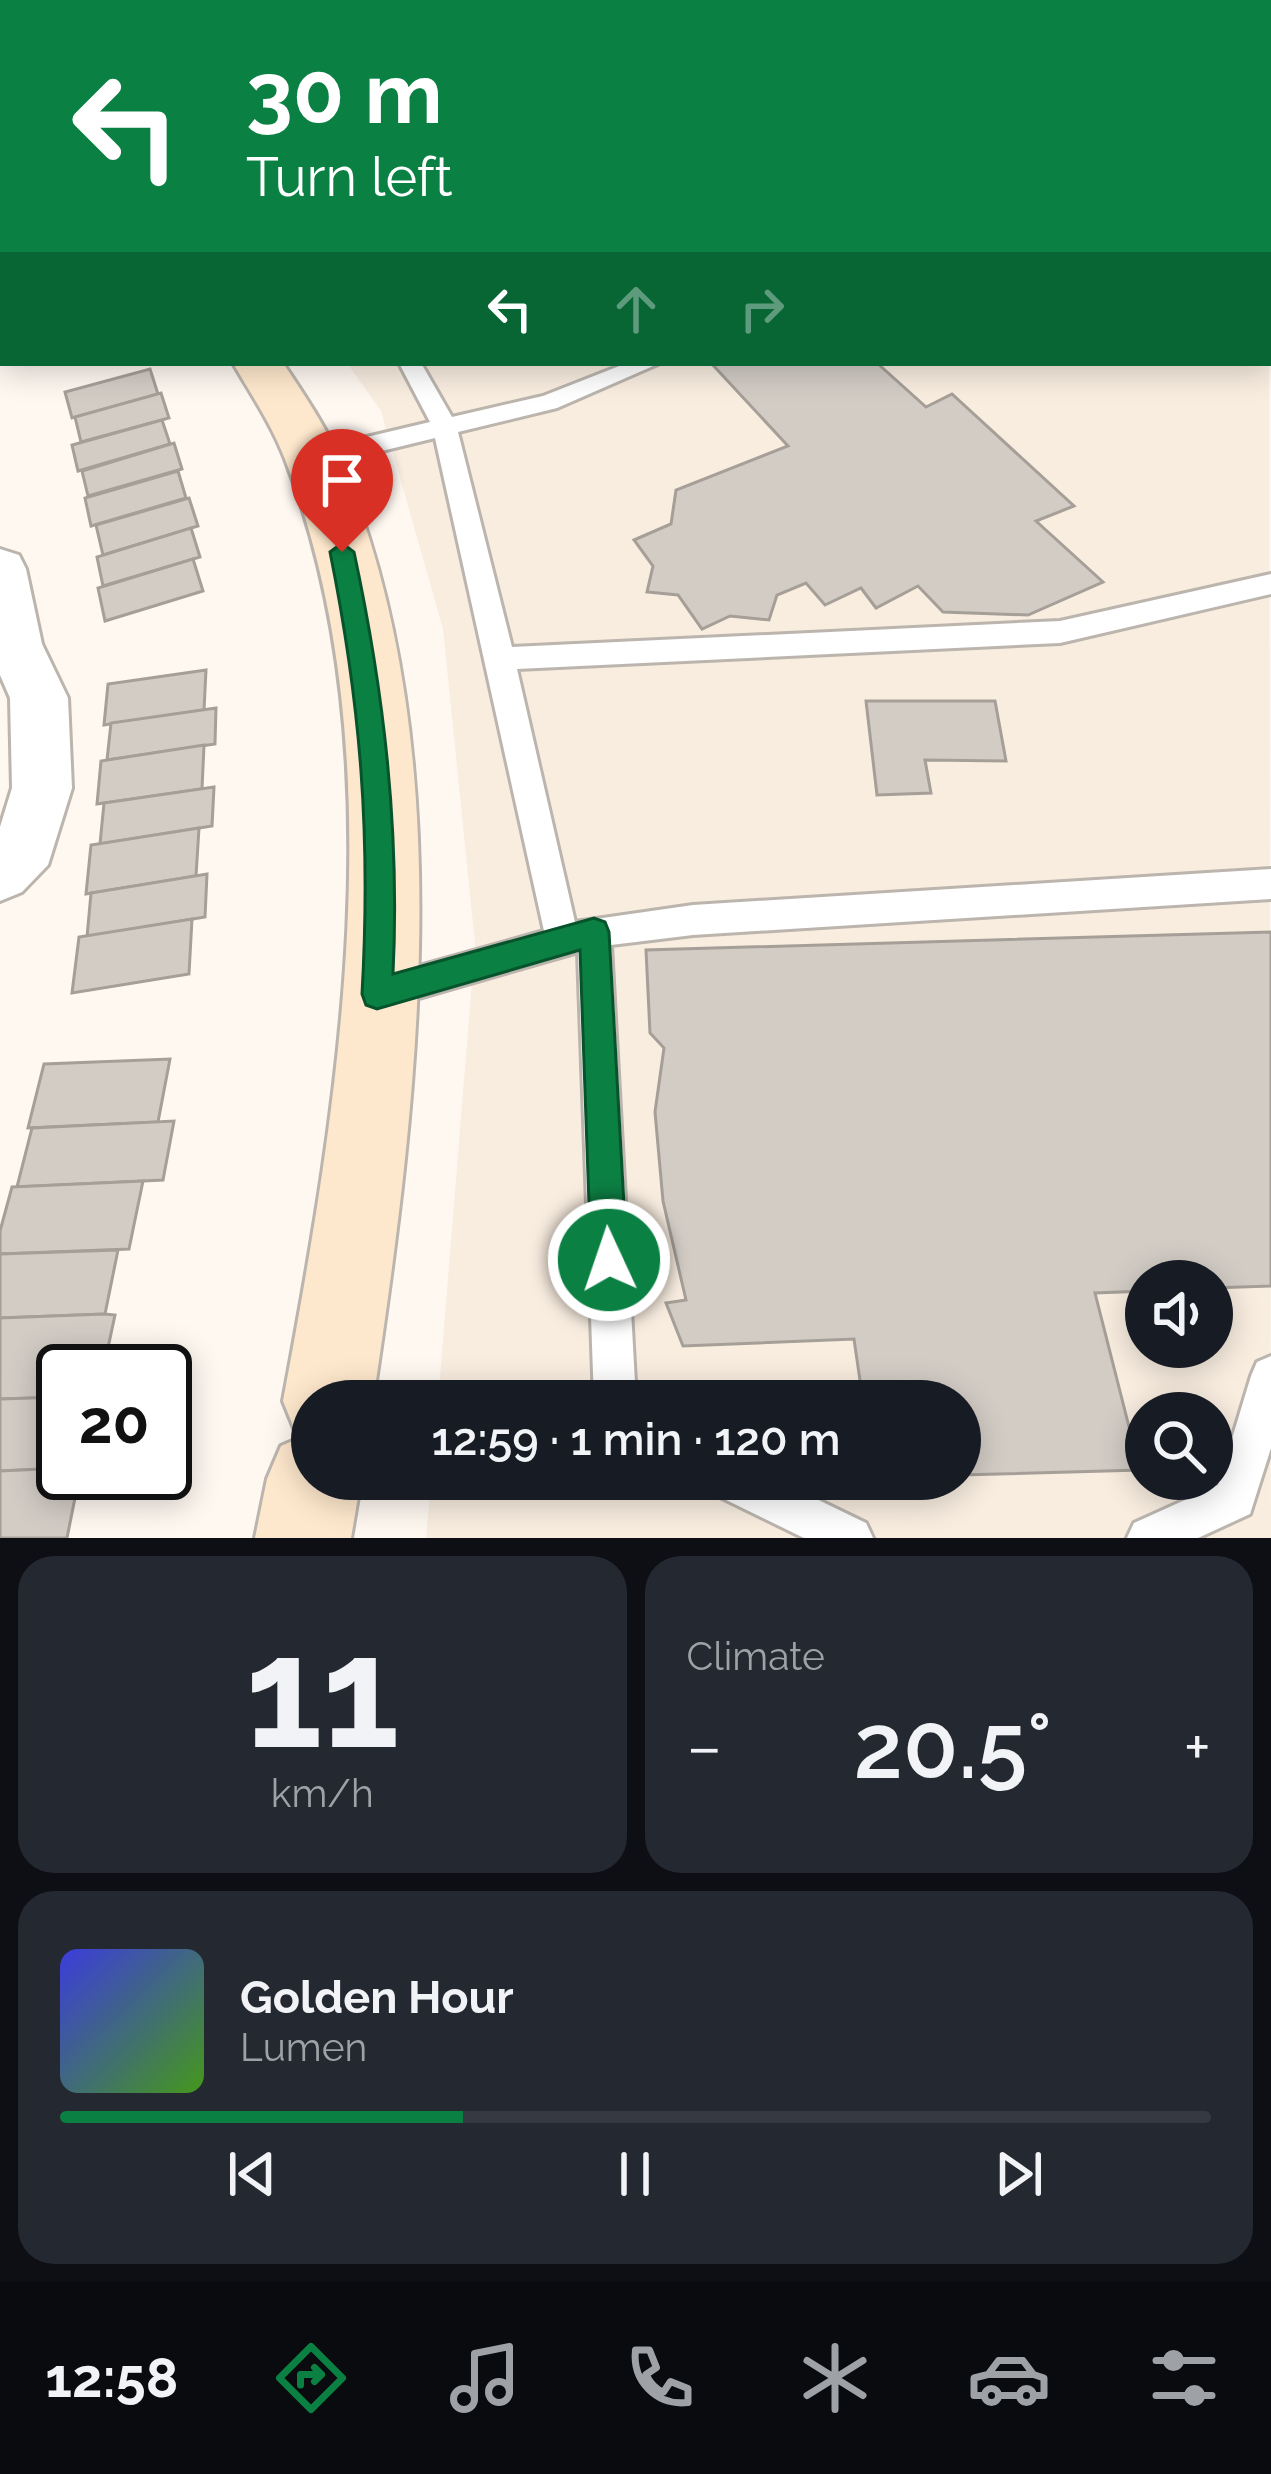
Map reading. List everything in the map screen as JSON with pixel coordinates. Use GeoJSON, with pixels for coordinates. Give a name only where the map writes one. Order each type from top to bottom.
{"type":"FeatureCollection","features":[{"type":"Feature","properties":{"kind":"main road"},"geometry":{"type":"LineString","coordinates":[[260,366],[312,460],[353,594],[377,774],[381,916],[373,1081],[331,1380]]}},
{"type":"Feature","properties":{"kind":"main road"},"geometry":{"type":"LineString","coordinates":[[303,1538],[310,1500]]}},
{"type":"Feature","properties":{"kind":"street"},"geometry":{"type":"LineString","coordinates":[[0,568],[14,644],[39,698],[42,788],[26,845],[0,872]]}},
{"type":"Feature","properties":{"kind":"lane"},"geometry":{"type":"LineString","coordinates":[[412,366],[445,428],[501,659],[579,938],[613,1380]]}},
{"type":"Feature","properties":{"kind":"lane"},"geometry":{"type":"LineString","coordinates":[[312,460],[550,401],[641,366]]}},
{"type":"Feature","properties":{"kind":"lane"},"geometry":{"type":"LineString","coordinates":[[501,659],[1060,632],[1271,584]]}},
{"type":"Feature","properties":{"kind":"lane"},"geometry":{"type":"LineString","coordinates":[[377,994],[579,938],[693,920],[1271,884]]}},
{"type":"Feature","properties":{"kind":"lane"},"geometry":{"type":"LineString","coordinates":[[1150,1538],[1235,1499],[1271,1376]]}},
{"type":"Feature","properties":{"kind":"lane"},"geometry":{"type":"LineString","coordinates":[[772,1500],[851,1538]]}},
{"type":"Feature","properties":{"kind":"shaded area"},"geometry":{"type":"Polygon","coordinates":[[[349,366],[1269,366],[1271,1538],[426,1538],[429,1500],[981,1500],[981,1380],[440,1380],[475,944],[443,629],[381,411],[349,366]]]}},
{"type":"Feature","properties":{"kind":"building"},"geometry":{"type":"Polygon","coordinates":[[[714,366],[880,366],[926,407],[952,394],[1074,506],[1036,521],[1103,582],[1028,615],[943,612],[918,586],[876,608],[861,588],[825,605],[806,583],[777,595],[769,620],[730,616],[702,629],[678,595],[647,592],[653,566],[634,540],[671,524],[676,490],[788,446],[714,366]]]}},
{"type":"Feature","properties":{"kind":"building"},"geometry":{"type":"Polygon","coordinates":[[[150,369],[158,394],[72,418],[65,392],[150,369]]]}},
{"type":"Feature","properties":{"kind":"building"},"geometry":{"type":"Polygon","coordinates":[[[161,393],[169,418],[81,442],[75,417],[161,393]]]}},
{"type":"Feature","properties":{"kind":"building"},"geometry":{"type":"Polygon","coordinates":[[[162,420],[170,444],[78,471],[72,445],[162,420]]]}},
{"type":"Feature","properties":{"kind":"building"},"geometry":{"type":"Polygon","coordinates":[[[174,443],[182,469],[88,496],[82,471],[174,443]]]}},
{"type":"Feature","properties":{"kind":"building"},"geometry":{"type":"Polygon","coordinates":[[[178,471],[186,498],[91,526],[85,498],[178,471]]]}},
{"type":"Feature","properties":{"kind":"building"},"geometry":{"type":"Polygon","coordinates":[[[189,498],[198,526],[103,555],[96,525],[189,498]]]}},
{"type":"Feature","properties":{"kind":"building"},"geometry":{"type":"Polygon","coordinates":[[[191,528],[200,557],[103,586],[97,557],[191,528]]]}},
{"type":"Feature","properties":{"kind":"building"},"geometry":{"type":"Polygon","coordinates":[[[193,559],[203,591],[105,621],[98,588],[193,559]]]}},
{"type":"Feature","properties":{"kind":"building"},"geometry":{"type":"Polygon","coordinates":[[[206,670],[204,710],[104,725],[108,684],[206,670]]]}},
{"type":"Feature","properties":{"kind":"building"},"geometry":{"type":"Polygon","coordinates":[[[866,701],[995,701],[1006,761],[925,760],[931,793],[877,795],[866,701]]]}},
{"type":"Feature","properties":{"kind":"building"},"geometry":{"type":"Polygon","coordinates":[[[216,708],[215,744],[107,760],[111,723],[216,708]]]}},
{"type":"Feature","properties":{"kind":"building"},"geometry":{"type":"Polygon","coordinates":[[[204,745],[202,789],[97,804],[101,761],[204,745]]]}},
{"type":"Feature","properties":{"kind":"building"},"geometry":{"type":"Polygon","coordinates":[[[214,787],[212,826],[100,844],[104,803],[214,787]]]}},
{"type":"Feature","properties":{"kind":"building"},"geometry":{"type":"Polygon","coordinates":[[[199,828],[196,876],[86,894],[91,845],[199,828]]]}},
{"type":"Feature","properties":{"kind":"building"},"geometry":{"type":"Polygon","coordinates":[[[207,874],[205,917],[87,937],[91,893],[207,874]]]}},
{"type":"Feature","properties":{"kind":"building"},"geometry":{"type":"Polygon","coordinates":[[[192,919],[189,974],[72,993],[79,937],[192,919]]]}},
{"type":"Feature","properties":{"kind":"building"},"geometry":{"type":"Polygon","coordinates":[[[1271,932],[1271,1286],[1233,1287],[1233,1260],[1125,1260],[1125,1292],[1095,1293],[1125,1411],[1125,1470],[981,1474],[981,1380],[860,1380],[854,1339],[683,1346],[666,1303],[686,1300],[663,1201],[655,1112],[664,1048],[650,1033],[646,950],[1271,932]]]}},
{"type":"Feature","properties":{"kind":"building"},"geometry":{"type":"Polygon","coordinates":[[[170,1059],[158,1122],[28,1128],[44,1064],[170,1059]]]}},
{"type":"Feature","properties":{"kind":"building"},"geometry":{"type":"Polygon","coordinates":[[[174,1121],[163,1180],[17,1187],[32,1128],[174,1121]]]}},
{"type":"Feature","properties":{"kind":"building"},"geometry":{"type":"Polygon","coordinates":[[[143,1181],[129,1249],[0,1254],[0,1231],[12,1187],[143,1181]]]}},
{"type":"Feature","properties":{"kind":"building"},"geometry":{"type":"Polygon","coordinates":[[[118,1250],[105,1314],[0,1318],[0,1254],[118,1250]]]}},
{"type":"Feature","properties":{"kind":"building"},"geometry":{"type":"Polygon","coordinates":[[[115,1315],[109,1344],[36,1344],[36,1398],[0,1399],[0,1318],[115,1315]]]}},
{"type":"Feature","properties":{"kind":"building"},"geometry":{"type":"Polygon","coordinates":[[[36,1398],[36,1469],[0,1471],[0,1399],[36,1398]]]}},
{"type":"Feature","properties":{"kind":"building"},"geometry":{"type":"Polygon","coordinates":[[[36,1469],[36,1500],[75,1500],[67,1538],[0,1538],[0,1471],[36,1469]]]}},
{"type":"Feature","properties":{"kind":"route"},"geometry":{"type":"LineString","coordinates":[[342,552],[367,675],[377,774],[381,916],[377,994],[594,932],[609,1260]]}}]}
